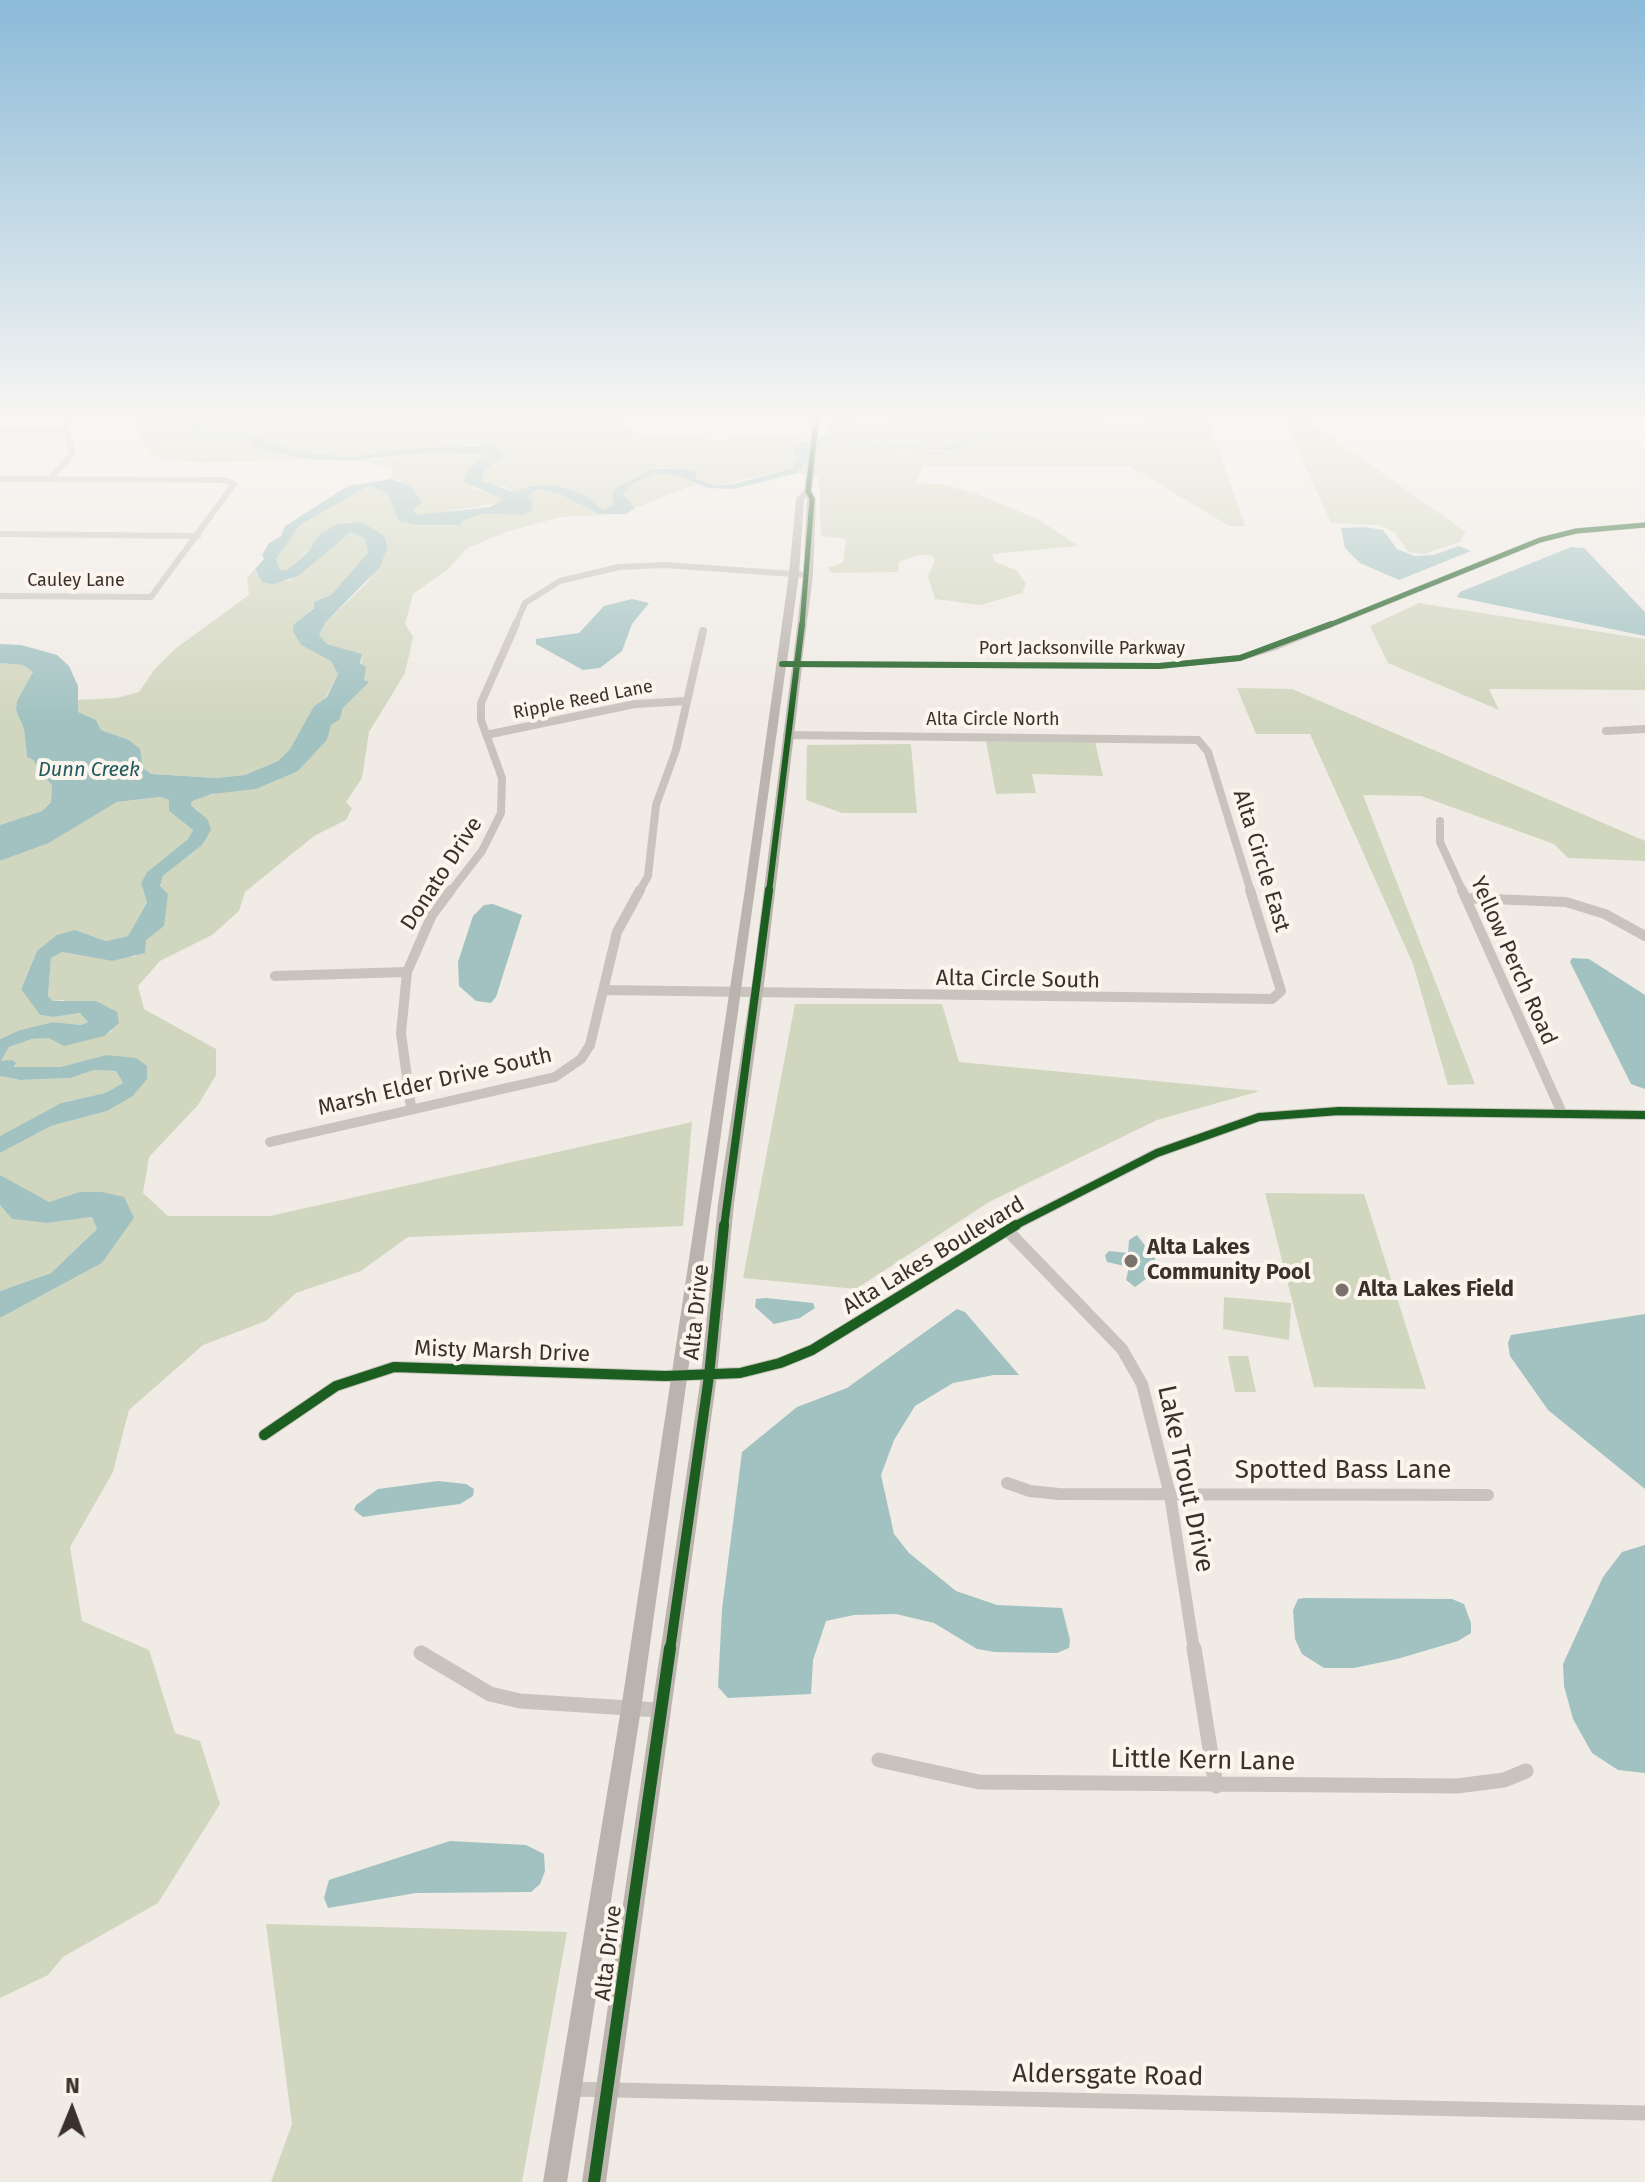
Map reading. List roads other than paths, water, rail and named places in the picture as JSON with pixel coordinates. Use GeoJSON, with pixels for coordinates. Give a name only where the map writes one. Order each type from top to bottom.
{"type":"FeatureCollection","features":[{"type":"Feature","properties":{"kind":"street"},"geometry":{"type":"LineString","coordinates":[[0,534],[198,536],[212,517]]}},
{"type":"Feature","properties":{"kind":"street","name":"Alta Drive"},"geometry":{"type":"LineString","coordinates":[[555,2182],[631,1709],[782,664],[799,517]]}},
{"type":"Feature","properties":{"kind":"street","name":"Alta Drive"},"geometry":{"type":"LineString","coordinates":[[594,2182],[610,2092],[659,1710],[709,1376],[726,1204],[756,994],[808,575],[811,517]]}},
{"type":"Feature","properties":{"kind":"street","name":"Port Jacksonville Parkway"},"geometry":{"type":"LineString","coordinates":[[782,664],[1159,666],[1240,658],[1273,648],[1540,540],[1576,531],[1645,525]]}},
{"type":"Feature","properties":{"kind":"street","name":"Cauley Lane"},"geometry":{"type":"LineString","coordinates":[[0,596],[151,597],[198,536]]}},
{"type":"Feature","properties":{"kind":"street","name":"Donato Drive"},"geometry":{"type":"LineString","coordinates":[[411,1107],[401,1033],[407,972],[432,915],[482,851],[501,813],[502,778],[486,735],[481,703],[519,611],[533,595],[547,587],[580,575],[635,565],[794,574]]}},
{"type":"Feature","properties":{"kind":"street"},"geometry":{"type":"LineString","coordinates":[[794,574],[808,575]]}},
{"type":"Feature","properties":{"kind":"street","name":"Marsh Elder Drive South"},"geometry":{"type":"LineString","coordinates":[[270,1142],[411,1107],[538,1082],[570,1069],[590,1045],[617,932],[648,876],[656,805],[676,750],[703,631]]}},
{"type":"Feature","properties":{"kind":"street","name":"Ripple Reed Lane"},"geometry":{"type":"LineString","coordinates":[[486,735],[635,704],[687,701]]}},
{"type":"Feature","properties":{"kind":"street"},"geometry":{"type":"LineString","coordinates":[[1606,731],[1645,729]]}},
{"type":"Feature","properties":{"kind":"street","name":"Alta Circle North"},"geometry":{"type":"LineString","coordinates":[[787,735],[1162,737],[1198,740]]}},
{"type":"Feature","properties":{"kind":"street","name":"Alta Circle East"},"geometry":{"type":"LineString","coordinates":[[1198,740],[1208,752],[1262,924],[1281,986],[1277,995]]}},
{"type":"Feature","properties":{"kind":"street","name":"Yellow Perch Road"},"geometry":{"type":"LineString","coordinates":[[1440,821],[1440,842],[1562,1113]]}},
{"type":"Feature","properties":{"kind":"street"},"geometry":{"type":"LineString","coordinates":[[1466,898],[1576,904],[1605,914],[1645,936]]}},
{"type":"Feature","properties":{"kind":"street"},"geometry":{"type":"LineString","coordinates":[[275,976],[407,972]]}},
{"type":"Feature","properties":{"kind":"street","name":"Alta Circle South"},"geometry":{"type":"LineString","coordinates":[[603,990],[1254,1000],[1277,995]]}},
{"type":"Feature","properties":{"kind":"street","name":"Alta Lakes Boulevard"},"geometry":{"type":"LineString","coordinates":[[709,1376],[740,1373],[812,1350],[1007,1230],[1160,1151],[1259,1117],[1313,1111],[1645,1115]]}},
{"type":"Feature","properties":{"kind":"street","name":"Lake Trout Drive"},"geometry":{"type":"LineString","coordinates":[[1007,1230],[1122,1349],[1142,1384],[1170,1495],[1216,1786]]}},
{"type":"Feature","properties":{"kind":"street","name":"Misty Marsh Drive"},"geometry":{"type":"LineString","coordinates":[[264,1435],[336,1386],[394,1367],[709,1376]]}},
{"type":"Feature","properties":{"kind":"street","name":"Spotted Bass Lane"},"geometry":{"type":"LineString","coordinates":[[1007,1483],[1044,1493],[1488,1495]]}},
{"type":"Feature","properties":{"kind":"street"},"geometry":{"type":"LineString","coordinates":[[421,1653],[490,1694],[520,1701],[659,1710]]}},
{"type":"Feature","properties":{"kind":"street","name":"Little Kern Lane"},"geometry":{"type":"LineString","coordinates":[[879,1760],[979,1782],[1457,1786],[1504,1780],[1526,1771]]}},
{"type":"Feature","properties":{"kind":"street","name":"Aldersgate Road"},"geometry":{"type":"LineString","coordinates":[[571,2089],[1645,2113]]}},
{"type":"Feature","properties":{"kind":"water","name":"Dunn Creek"},"geometry":{"type":"Polygon","coordinates":[[[299,517],[314,517],[300,525],[276,559],[280,570],[287,570],[307,553],[320,534],[337,524],[362,522],[384,536],[388,546],[380,567],[325,623],[319,635],[327,644],[362,654],[360,663],[366,667],[364,680],[369,682],[343,708],[340,719],[331,725],[327,740],[298,771],[256,789],[212,794],[192,801],[191,805],[208,820],[211,830],[202,845],[163,876],[160,886],[168,894],[164,926],[146,940],[145,953],[112,961],[62,952],[51,958],[48,996],[53,1001],[96,1001],[117,1012],[119,1023],[104,1036],[64,1046],[49,1038],[32,1039],[9,1047],[1,1061],[12,1060],[16,1063],[13,1067],[60,1067],[106,1055],[136,1058],[147,1066],[147,1079],[133,1096],[107,1111],[51,1126],[0,1153],[0,1136],[61,1103],[105,1093],[123,1083],[116,1071],[94,1070],[71,1078],[20,1080],[0,1076],[0,1039],[20,1030],[53,1022],[81,1025],[88,1022],[80,1013],[53,1017],[40,1015],[21,989],[37,951],[57,935],[75,930],[106,941],[128,936],[147,902],[141,883],[147,872],[188,839],[193,830],[169,811],[169,800],[160,797],[117,802],[49,843],[0,861],[0,825],[42,811],[51,802],[52,786],[33,760],[27,757],[24,729],[16,710],[17,701],[33,672],[23,665],[0,663],[0,644],[21,645],[57,655],[69,666],[78,686],[78,712],[96,720],[101,730],[129,740],[140,749],[143,768],[152,774],[216,778],[245,775],[278,761],[290,749],[314,706],[327,697],[338,674],[331,661],[301,645],[293,631],[294,624],[314,608],[314,602],[331,595],[368,553],[365,539],[351,532],[298,576],[273,584],[262,582],[255,569],[264,559],[262,555],[269,543],[281,536],[285,526],[299,517]]]}},
{"type":"Feature","properties":{"kind":"water","name":"Dunn Creek"},"geometry":{"type":"Polygon","coordinates":[[[397,517],[474,517],[460,525],[416,525],[399,521],[397,517]]]}},
{"type":"Feature","properties":{"kind":"water"},"geometry":{"type":"Polygon","coordinates":[[[1341,528],[1383,530],[1397,549],[1414,556],[1434,555],[1459,546],[1471,551],[1399,580],[1360,563],[1345,548],[1341,528]]]}},
{"type":"Feature","properties":{"kind":"water"},"geometry":{"type":"Polygon","coordinates":[[[1571,547],[1584,548],[1645,612],[1645,636],[1457,597],[1460,592],[1571,547]]]}},
{"type":"Feature","properties":{"kind":"water"},"geometry":{"type":"Polygon","coordinates":[[[632,599],[649,603],[632,624],[622,651],[600,668],[583,670],[536,644],[536,639],[579,633],[604,606],[632,599]]]}},
{"type":"Feature","properties":{"kind":"water"},"geometry":{"type":"Polygon","coordinates":[[[493,904],[522,915],[496,997],[491,1003],[476,1001],[459,986],[458,962],[473,916],[484,905],[493,904]]]}},
{"type":"Feature","properties":{"kind":"water"},"geometry":{"type":"Polygon","coordinates":[[[1572,958],[1589,959],[1645,995],[1645,1089],[1631,1084],[1570,962],[1572,958]]]}},
{"type":"Feature","properties":{"kind":"water"},"geometry":{"type":"Polygon","coordinates":[[[0,1175],[49,1202],[79,1192],[102,1192],[124,1197],[134,1218],[102,1263],[0,1318],[0,1291],[51,1273],[97,1229],[92,1217],[47,1223],[12,1219],[0,1205],[0,1175]]]}},
{"type":"Feature","properties":{"kind":"water","name":"Alta Lakes Community Pool"},"geometry":{"type":"Polygon","coordinates":[[[1137,1235],[1156,1260],[1154,1273],[1135,1287],[1126,1280],[1129,1267],[1107,1262],[1105,1255],[1109,1251],[1128,1253],[1129,1240],[1137,1235]]]}},
{"type":"Feature","properties":{"kind":"water"},"geometry":{"type":"Polygon","coordinates":[[[756,1299],[813,1303],[815,1308],[800,1318],[774,1324],[755,1307],[756,1299]]]}},
{"type":"Feature","properties":{"kind":"water"},"geometry":{"type":"Polygon","coordinates":[[[957,1309],[965,1312],[1019,1375],[994,1375],[953,1383],[915,1406],[894,1440],[881,1475],[894,1534],[909,1553],[956,1591],[997,1605],[1062,1608],[1069,1648],[1057,1653],[995,1652],[977,1649],[934,1623],[896,1614],[854,1615],[826,1621],[813,1660],[811,1694],[728,1698],[718,1687],[722,1609],[742,1452],[797,1407],[847,1388],[957,1309]]]}},
{"type":"Feature","properties":{"kind":"water"},"geometry":{"type":"Polygon","coordinates":[[[1645,1314],[1645,1489],[1548,1410],[1510,1356],[1508,1343],[1511,1335],[1645,1314]]]}},
{"type":"Feature","properties":{"kind":"water"},"geometry":{"type":"Polygon","coordinates":[[[438,1481],[466,1484],[474,1489],[473,1496],[460,1504],[363,1517],[354,1510],[356,1505],[378,1489],[438,1481]]]}},
{"type":"Feature","properties":{"kind":"water"},"geometry":{"type":"Polygon","coordinates":[[[1645,1545],[1645,1773],[1618,1770],[1592,1753],[1573,1719],[1564,1686],[1563,1664],[1603,1577],[1622,1552],[1645,1545]]]}},
{"type":"Feature","properties":{"kind":"water"},"geometry":{"type":"Polygon","coordinates":[[[1298,1599],[1452,1599],[1464,1604],[1471,1633],[1458,1641],[1397,1659],[1354,1668],[1324,1668],[1302,1654],[1295,1639],[1293,1610],[1298,1599]]]}},
{"type":"Feature","properties":{"kind":"water"},"geometry":{"type":"Polygon","coordinates":[[[450,1841],[526,1845],[544,1854],[545,1871],[540,1884],[531,1892],[416,1893],[328,1908],[324,1898],[329,1880],[450,1841]]]}},
{"type":"Feature","properties":{"kind":"place","name":"Alta Lakes Community Pool"},"geometry":{"type":"Point","coordinates":[1131,1261]}},
{"type":"Feature","properties":{"kind":"place","name":"Alta Lakes Field"},"geometry":{"type":"Point","coordinates":[1342,1290]}}]}
